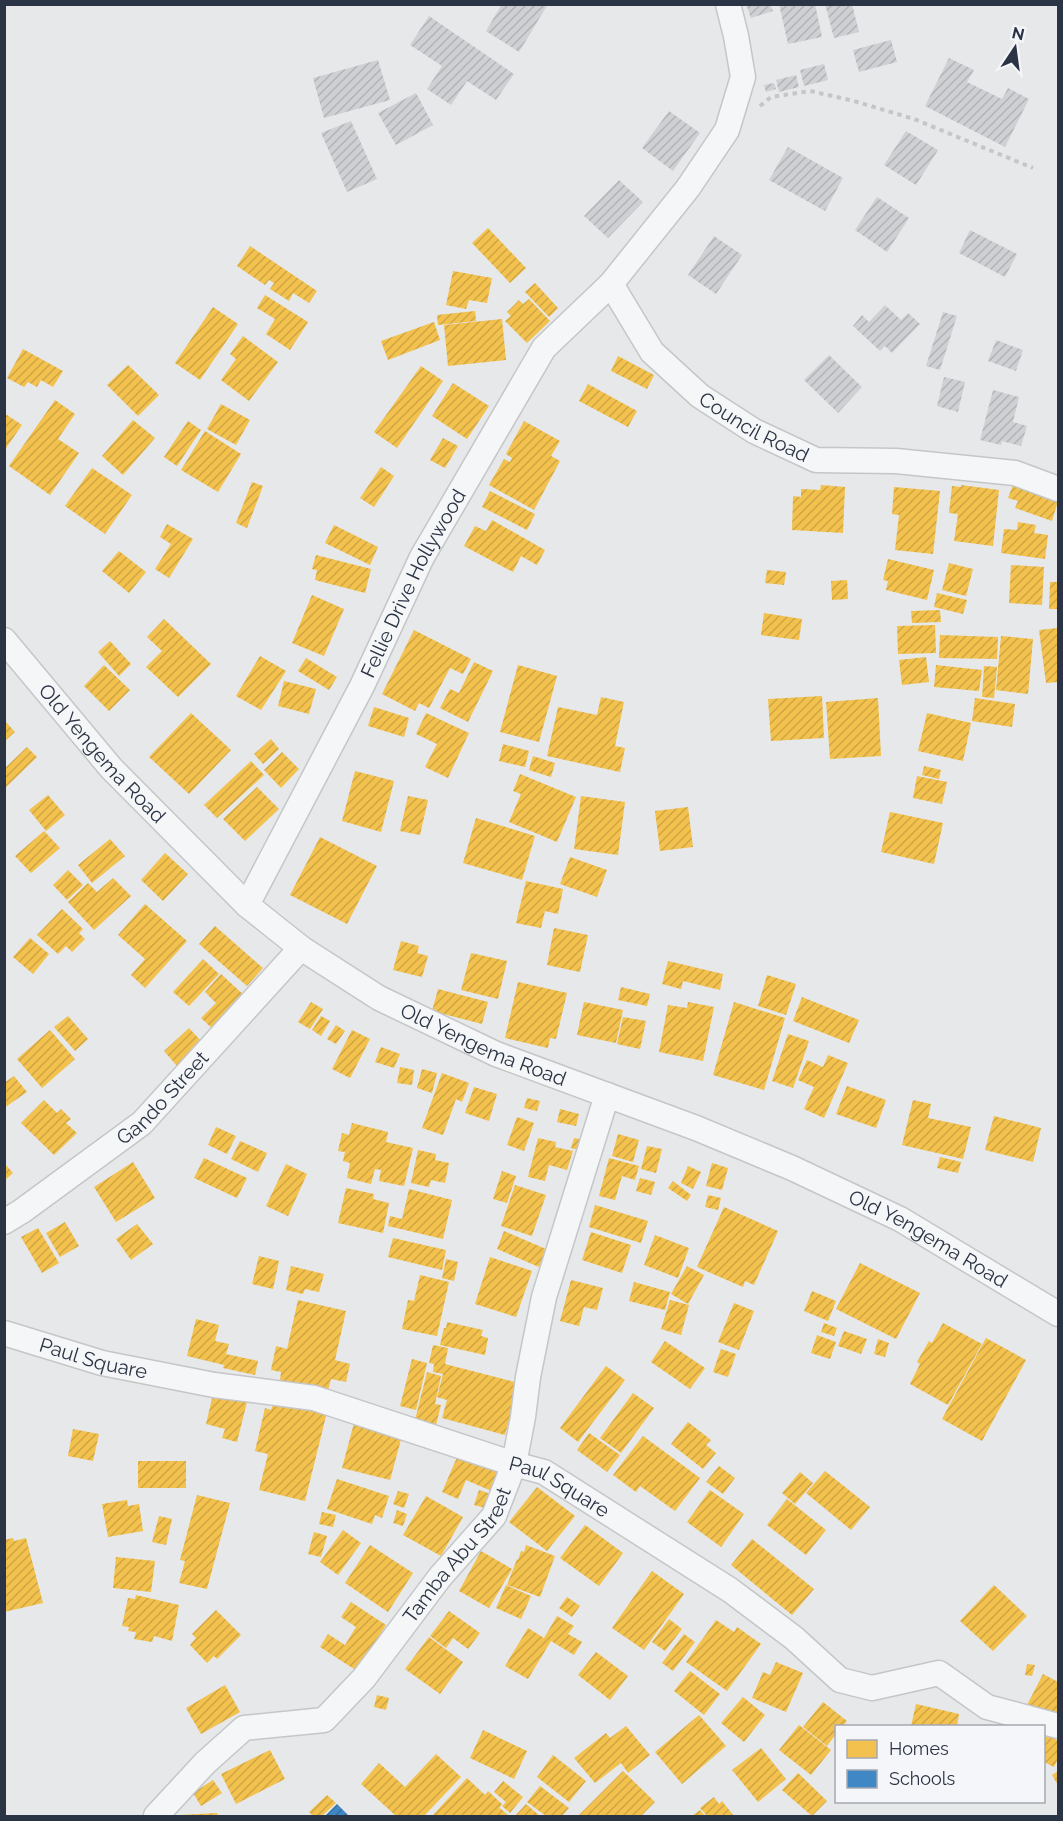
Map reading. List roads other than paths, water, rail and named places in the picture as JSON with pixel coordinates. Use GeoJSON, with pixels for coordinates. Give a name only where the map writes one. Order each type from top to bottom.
{"type":"FeatureCollection","features":[{"type":"Feature","properties":{"kind":"street","name":"Fellie Drive Hollywood"},"geometry":{"type":"LineString","coordinates":[[247,905],[362,686],[422,557],[544,348],[611,284],[688,188],[727,130],[743,77],[728,4]]}},
{"type":"Feature","properties":{"kind":"street","name":"Council Road"},"geometry":{"type":"LineString","coordinates":[[611,284],[652,352],[700,396],[754,431],[816,460],[896,461],[1015,473],[1059,489]]}},
{"type":"Feature","properties":{"kind":"street","name":"Old Yengema Road"},"geometry":{"type":"LineString","coordinates":[[4,640],[111,768],[247,905],[301,948],[380,998],[496,1054],[707,1132],[792,1168],[900,1220],[1059,1314]]}},
{"type":"Feature","properties":{"kind":"street","name":"Gando Street"},"geometry":{"type":"LineString","coordinates":[[4,1222],[142,1123],[301,948]]}},
{"type":"Feature","properties":{"kind":"street","name":"Tamba Abu Street"},"geometry":{"type":"LineString","coordinates":[[156,1816],[205,1763],[244,1728],[324,1720],[364,1678],[440,1577],[494,1516],[514,1464],[544,1297],[607,1095]]}},
{"type":"Feature","properties":{"kind":"street","name":"Paul Square"},"geometry":{"type":"LineString","coordinates":[[4,1333],[102,1363],[214,1385],[314,1398],[544,1472],[730,1590],[794,1638],[840,1680],[872,1688],[939,1673],[987,1707],[1059,1726]]}}]}
